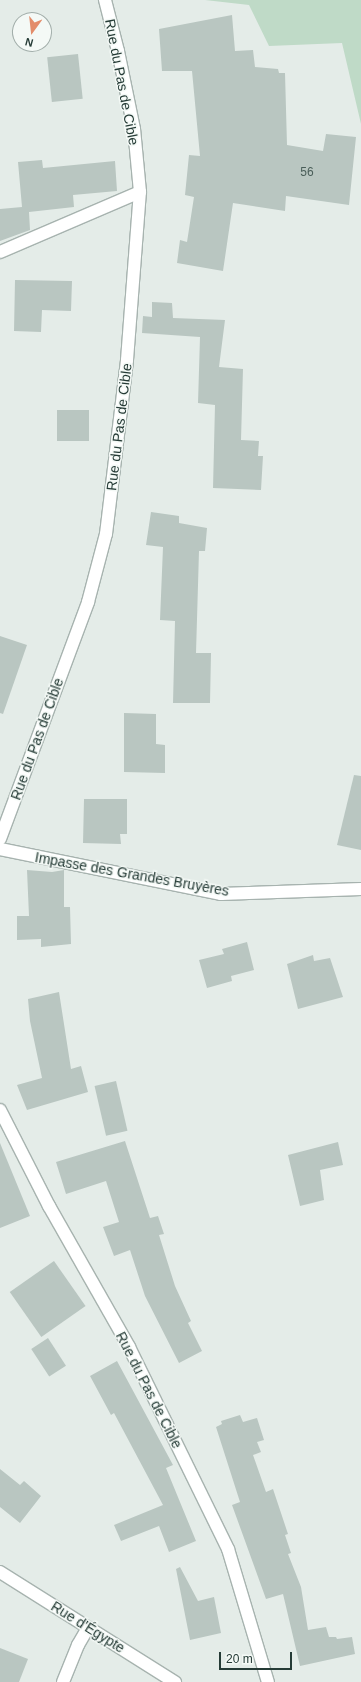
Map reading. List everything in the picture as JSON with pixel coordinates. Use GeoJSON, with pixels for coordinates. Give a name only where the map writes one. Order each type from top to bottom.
{"type":"FeatureCollection","features":[{"type":"Feature","properties":{"kind":"street","name":"Rue du Pas de Cible"},"geometry":{"type":"LineString","coordinates":[[0,840],[88,602],[106,534],[127,360],[140,192],[134,129],[118,51],[105,0]]}},
{"type":"Feature","properties":{"kind":"street"},"geometry":{"type":"LineString","coordinates":[[0,252],[140,192]]}},
{"type":"Feature","properties":{"kind":"street","name":"Impasse des Grandes Bruyères"},"geometry":{"type":"LineString","coordinates":[[0,849],[221,894],[361,889]]}},
{"type":"Feature","properties":{"kind":"street","name":"Rue du Pas de Cible"},"geometry":{"type":"LineString","coordinates":[[0,1110],[49,1206],[129,1347],[228,1549],[268,1682]]}},
{"type":"Feature","properties":{"kind":"street","name":"Rue d'Égypte"},"geometry":{"type":"LineString","coordinates":[[0,1572],[175,1682]]}},
{"type":"Feature","properties":{"kind":"street"},"geometry":{"type":"LineString","coordinates":[[63,1682],[78,1645],[88,1628]]}},
{"type":"Feature","properties":{"kind":"green space"},"geometry":{"type":"Polygon","coordinates":[[[205,0],[361,0],[361,124],[342,43],[269,46],[249,5],[205,0]]]}},
{"type":"Feature","properties":{"kind":"building"},"geometry":{"type":"Polygon","coordinates":[[[232,15],[235,51],[253,50],[255,67],[278,69],[279,73],[285,73],[287,145],[323,151],[326,134],[356,137],[349,205],[286,196],[285,211],[233,203],[223,271],[177,263],[180,240],[187,242],[194,197],[185,195],[189,155],[200,156],[192,71],[162,71],[159,29],[232,15]]]}},
{"type":"Feature","properties":{"kind":"building"},"geometry":{"type":"Polygon","coordinates":[[[78,54],[83,99],[52,102],[47,57],[78,54]]]}},
{"type":"Feature","properties":{"kind":"building"},"geometry":{"type":"Polygon","coordinates":[[[42,160],[43,168],[115,161],[117,191],[73,195],[74,207],[29,212],[30,230],[0,241],[0,209],[22,207],[18,162],[42,160]]]}},
{"type":"Feature","properties":{"kind":"building"},"geometry":{"type":"Polygon","coordinates":[[[15,280],[72,281],[71,311],[42,310],[41,332],[14,331],[15,280]]]}},
{"type":"Feature","properties":{"kind":"building"},"geometry":{"type":"Polygon","coordinates":[[[152,302],[172,303],[173,318],[225,320],[219,367],[243,369],[241,440],[259,441],[258,456],[263,456],[261,490],[213,488],[215,405],[198,403],[200,337],[142,333],[143,316],[152,317],[152,302]]]}},
{"type":"Feature","properties":{"kind":"building"},"geometry":{"type":"Polygon","coordinates":[[[57,410],[89,410],[89,441],[57,441],[57,410]]]}},
{"type":"Feature","properties":{"kind":"building"},"geometry":{"type":"Polygon","coordinates":[[[151,512],[179,516],[179,523],[207,528],[205,551],[199,551],[196,653],[211,653],[210,703],[173,703],[175,621],[160,620],[163,547],[146,545],[151,512]]]}},
{"type":"Feature","properties":{"kind":"building"},"geometry":{"type":"Polygon","coordinates":[[[0,636],[27,645],[3,714],[0,713],[0,636]]]}},
{"type":"Feature","properties":{"kind":"building"},"geometry":{"type":"Polygon","coordinates":[[[124,713],[156,714],[156,744],[165,745],[165,773],[124,772],[124,713]]]}},
{"type":"Feature","properties":{"kind":"building"},"geometry":{"type":"Polygon","coordinates":[[[354,775],[361,776],[361,850],[337,845],[354,775]]]}},
{"type":"Feature","properties":{"kind":"building"},"geometry":{"type":"Polygon","coordinates":[[[84,799],[127,799],[127,834],[120,834],[121,844],[83,843],[84,799]]]}},
{"type":"Feature","properties":{"kind":"building"},"geometry":{"type":"Polygon","coordinates":[[[27,870],[52,872],[64,870],[64,907],[70,907],[71,944],[41,947],[41,939],[17,940],[17,916],[29,916],[27,870]]]}},
{"type":"Feature","properties":{"kind":"building"},"geometry":{"type":"Polygon","coordinates":[[[247,942],[254,970],[231,976],[232,981],[207,988],[199,960],[224,954],[222,949],[247,942]]]}},
{"type":"Feature","properties":{"kind":"building"},"geometry":{"type":"Polygon","coordinates":[[[313,955],[314,961],[330,958],[343,997],[298,1009],[287,964],[313,955]]]}},
{"type":"Feature","properties":{"kind":"building"},"geometry":{"type":"Polygon","coordinates":[[[59,992],[71,1069],[81,1066],[88,1092],[27,1110],[17,1085],[42,1078],[30,1021],[28,999],[59,992]]]}},
{"type":"Feature","properties":{"kind":"building"},"geometry":{"type":"Polygon","coordinates":[[[116,1081],[127,1131],[106,1136],[95,1086],[116,1081]]]}},
{"type":"Feature","properties":{"kind":"building"},"geometry":{"type":"Polygon","coordinates":[[[125,1141],[150,1218],[158,1216],[164,1234],[159,1235],[175,1286],[191,1321],[188,1323],[202,1351],[179,1363],[145,1296],[130,1250],[114,1256],[103,1227],[119,1222],[106,1181],[66,1194],[56,1162],[125,1141]]]}},
{"type":"Feature","properties":{"kind":"building"},"geometry":{"type":"Polygon","coordinates":[[[338,1142],[343,1165],[320,1170],[324,1200],[300,1206],[288,1155],[338,1142]]]}},
{"type":"Feature","properties":{"kind":"building"},"geometry":{"type":"Polygon","coordinates":[[[0,1143],[30,1216],[0,1228],[0,1143]]]}},
{"type":"Feature","properties":{"kind":"building"},"geometry":{"type":"Polygon","coordinates":[[[54,1261],[86,1306],[41,1337],[10,1292],[54,1261]]]}},
{"type":"Feature","properties":{"kind":"building"},"geometry":{"type":"Polygon","coordinates":[[[48,1338],[66,1366],[49,1377],[31,1349],[48,1338]]]}},
{"type":"Feature","properties":{"kind":"building"},"geometry":{"type":"Polygon","coordinates":[[[117,1361],[173,1465],[166,1468],[196,1541],[169,1552],[159,1526],[121,1541],[114,1525],[163,1505],[114,1413],[111,1415],[90,1376],[117,1361]]]}},
{"type":"Feature","properties":{"kind":"building"},"geometry":{"type":"Polygon","coordinates":[[[240,1415],[243,1422],[257,1418],[264,1440],[257,1442],[261,1452],[253,1455],[266,1492],[273,1489],[288,1534],[285,1535],[291,1553],[288,1554],[301,1587],[308,1630],[326,1627],[329,1637],[336,1637],[337,1639],[352,1637],[355,1654],[300,1666],[283,1594],[266,1599],[232,1505],[240,1502],[216,1427],[222,1424],[221,1421],[240,1415]]]}},
{"type":"Feature","properties":{"kind":"building"},"geometry":{"type":"Polygon","coordinates":[[[0,1469],[20,1485],[24,1481],[41,1496],[20,1523],[0,1507],[0,1469]]]}},
{"type":"Feature","properties":{"kind":"building"},"geometry":{"type":"Polygon","coordinates":[[[180,1567],[198,1601],[214,1597],[221,1633],[190,1640],[176,1569],[180,1567]]]}},
{"type":"Feature","properties":{"kind":"building"},"geometry":{"type":"Polygon","coordinates":[[[0,1648],[28,1659],[19,1682],[0,1682],[0,1648]]]}}]}
